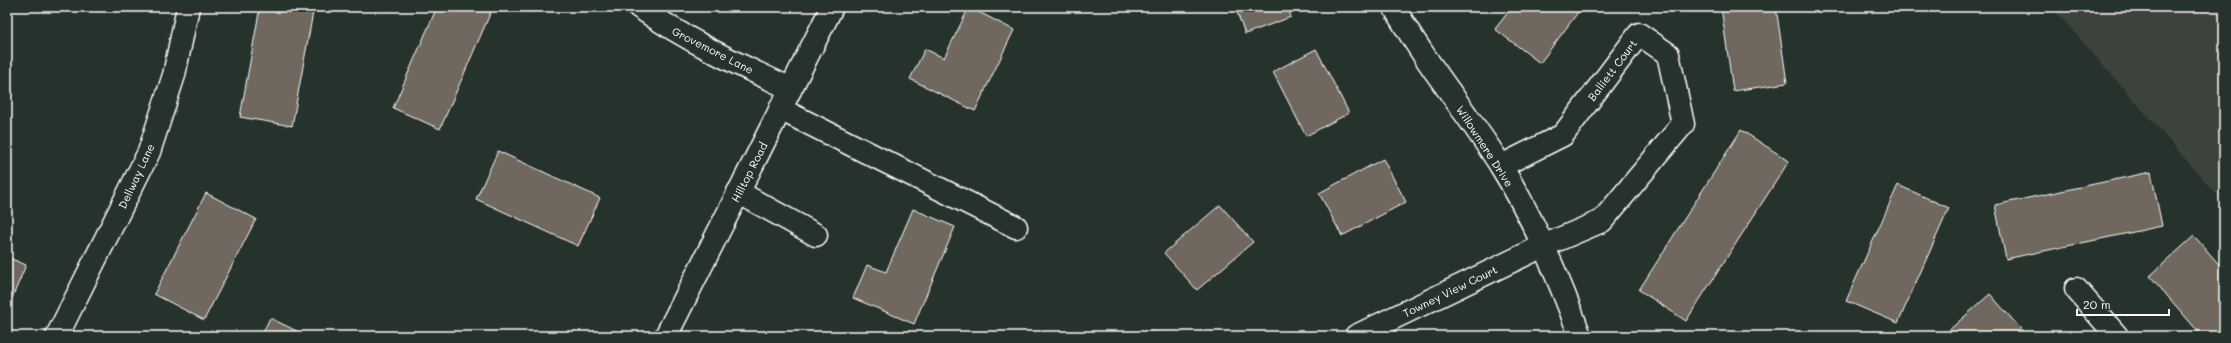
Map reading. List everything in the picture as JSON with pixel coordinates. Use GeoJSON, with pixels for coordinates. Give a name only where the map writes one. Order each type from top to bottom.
{"type":"FeatureCollection","features":[{"type":"Feature","properties":{"kind":"street","name":"Dellway Lane"},"geometry":{"type":"LineString","coordinates":[[57,336],[149,152],[174,75],[188,7]]}},
{"type":"Feature","properties":{"kind":"street","name":"Grovemore Lane"},"geometry":{"type":"LineString","coordinates":[[639,7],[708,50],[790,88]]}},
{"type":"Feature","properties":{"kind":"street","name":"Hilltop Road"},"geometry":{"type":"LineString","coordinates":[[666,336],[832,7]]}},
{"type":"Feature","properties":{"kind":"street","name":"Willowmere Drive"},"geometry":{"type":"LineString","coordinates":[[1394,7],[1408,32],[1501,166],[1543,246],[1580,336]]}},
{"type":"Feature","properties":{"kind":"street","name":"Balliett Court"},"geometry":{"type":"LineString","coordinates":[[1501,166],[1563,135],[1639,34],[1668,54],[1683,124],[1602,221],[1543,246]]}},
{"type":"Feature","properties":{"kind":"street"},"geometry":{"type":"LineString","coordinates":[[780,110],[1016,227]]}},
{"type":"Feature","properties":{"kind":"street"},"geometry":{"type":"LineString","coordinates":[[738,192],[816,236]]}},
{"type":"Feature","properties":{"kind":"street","name":"Towney View Court"},"geometry":{"type":"LineString","coordinates":[[1356,336],[1543,246]]}},
{"type":"Feature","properties":{"kind":"street"},"geometry":{"type":"LineString","coordinates":[[2076,289],[2117,336]]}},
{"type":"Feature","properties":{"kind":"shaded area"},"geometry":{"type":"Polygon","coordinates":[[[2052,7],[2224,7],[2224,203],[2090,50],[2052,7]]]}},
{"type":"Feature","properties":{"kind":"building"},"geometry":{"type":"Polygon","coordinates":[[[260,7],[314,7],[292,126],[240,117],[260,7]]]}},
{"type":"Feature","properties":{"kind":"building"},"geometry":{"type":"Polygon","coordinates":[[[437,7],[493,7],[440,129],[393,108],[437,7]]]}},
{"type":"Feature","properties":{"kind":"building"},"geometry":{"type":"Polygon","coordinates":[[[969,7],[1014,30],[975,111],[910,79],[925,49],[944,58],[969,7]]]}},
{"type":"Feature","properties":{"kind":"building"},"geometry":{"type":"Polygon","coordinates":[[[1235,7],[1288,7],[1291,17],[1245,34],[1235,7]]]}},
{"type":"Feature","properties":{"kind":"building"},"geometry":{"type":"Polygon","coordinates":[[[1512,7],[1582,7],[1540,63],[1495,29],[1512,7]]]}},
{"type":"Feature","properties":{"kind":"building"},"geometry":{"type":"Polygon","coordinates":[[[1721,7],[1776,7],[1787,83],[1733,91],[1721,7]]]}},
{"type":"Feature","properties":{"kind":"building"},"geometry":{"type":"Polygon","coordinates":[[[1316,49],[1349,113],[1306,136],[1273,72],[1316,49]]]}},
{"type":"Feature","properties":{"kind":"building"},"geometry":{"type":"Polygon","coordinates":[[[1741,130],[1789,161],[1686,321],[1639,290],[1741,130]]]}},
{"type":"Feature","properties":{"kind":"building"},"geometry":{"type":"Polygon","coordinates":[[[498,151],[600,198],[578,246],[476,199],[498,151]]]}},
{"type":"Feature","properties":{"kind":"building"},"geometry":{"type":"Polygon","coordinates":[[[1383,159],[1406,202],[1342,236],[1319,193],[1383,159]]]}},
{"type":"Feature","properties":{"kind":"building"},"geometry":{"type":"Polygon","coordinates":[[[2151,172],[2162,226],[2006,259],[1995,205],[2151,172]]]}},
{"type":"Feature","properties":{"kind":"building"},"geometry":{"type":"Polygon","coordinates":[[[1898,185],[1949,208],[1898,323],[1846,301],[1898,185]]]}},
{"type":"Feature","properties":{"kind":"building"},"geometry":{"type":"Polygon","coordinates":[[[206,193],[256,219],[204,320],[154,294],[206,193]]]}},
{"type":"Feature","properties":{"kind":"building"},"geometry":{"type":"Polygon","coordinates":[[[1220,205],[1253,242],[1197,290],[1164,253],[1220,205]]]}},
{"type":"Feature","properties":{"kind":"building"},"geometry":{"type":"Polygon","coordinates":[[[913,209],[955,227],[914,324],[853,298],[867,265],[886,272],[913,209]]]}},
{"type":"Feature","properties":{"kind":"building"},"geometry":{"type":"Polygon","coordinates":[[[2194,236],[2224,270],[2224,336],[2202,336],[2150,276],[2194,236]]]}},
{"type":"Feature","properties":{"kind":"building"},"geometry":{"type":"Polygon","coordinates":[[[7,257],[26,265],[7,310],[7,257]]]}},
{"type":"Feature","properties":{"kind":"building"},"geometry":{"type":"Polygon","coordinates":[[[1990,294],[2027,336],[1950,336],[1947,332],[1990,294]]]}},
{"type":"Feature","properties":{"kind":"building"},"geometry":{"type":"Polygon","coordinates":[[[270,318],[307,336],[261,336],[270,318]]]}},
{"type":"Feature","properties":{"kind":"building"},"geometry":{"type":"Polygon","coordinates":[[[1149,332],[1199,335],[1199,336],[1149,336],[1149,332]]]}}]}
